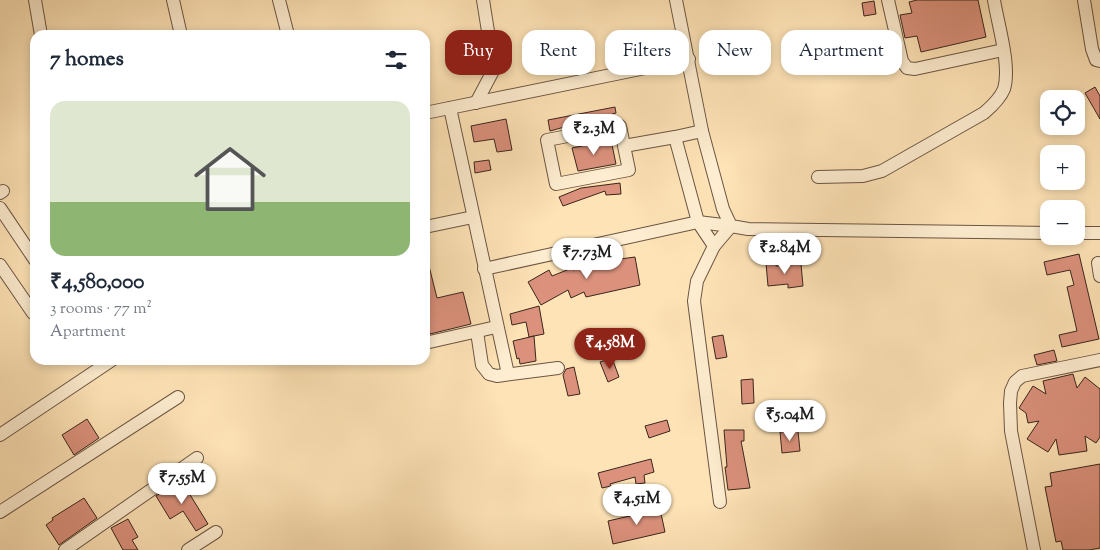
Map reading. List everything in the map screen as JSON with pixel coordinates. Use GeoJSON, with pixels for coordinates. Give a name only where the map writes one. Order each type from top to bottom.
{"type":"FeatureCollection","features":[{"type":"Feature","properties":{"kind":"street"},"geometry":{"type":"LineString","coordinates":[[35,0],[41,30]]}},
{"type":"Feature","properties":{"kind":"street"},"geometry":{"type":"LineString","coordinates":[[173,0],[180,30]]}},
{"type":"Feature","properties":{"kind":"street"},"geometry":{"type":"LineString","coordinates":[[280,0],[287,30]]}},
{"type":"Feature","properties":{"kind":"street"},"geometry":{"type":"LineString","coordinates":[[476,103],[494,69],[484,0]]}},
{"type":"Feature","properties":{"kind":"street"},"geometry":{"type":"LineString","coordinates":[[676,0],[683,30]]}},
{"type":"Feature","properties":{"kind":"street"},"geometry":{"type":"LineString","coordinates":[[888,0],[902,61],[907,68],[915,69],[1003,50]]}},
{"type":"Feature","properties":{"kind":"street"},"geometry":{"type":"LineString","coordinates":[[818,177],[862,176],[882,171],[984,113],[995,103],[1004,90],[1006,70],[994,0]]}},
{"type":"Feature","properties":{"kind":"street"},"geometry":{"type":"LineString","coordinates":[[1084,0],[1092,49],[1096,60],[1100,60]]}},
{"type":"Feature","properties":{"kind":"street"},"geometry":{"type":"LineString","coordinates":[[689,58],[702,130],[723,209],[731,226]]}},
{"type":"Feature","properties":{"kind":"street"},"geometry":{"type":"LineString","coordinates":[[430,112],[609,75]]}},
{"type":"Feature","properties":{"kind":"street"},"geometry":{"type":"LineString","coordinates":[[450,108],[496,327],[508,374]]}},
{"type":"Feature","properties":{"kind":"street"},"geometry":{"type":"LineString","coordinates":[[620,126],[624,146],[629,170],[556,184],[547,140],[620,126]]}},
{"type":"Feature","properties":{"kind":"street"},"geometry":{"type":"LineString","coordinates":[[624,146],[702,130]]}},
{"type":"Feature","properties":{"kind":"street"},"geometry":{"type":"LineString","coordinates":[[675,137],[698,222],[714,246]]}},
{"type":"Feature","properties":{"kind":"street"},"geometry":{"type":"LineString","coordinates":[[0,208],[30,253]]}},
{"type":"Feature","properties":{"kind":"street"},"geometry":{"type":"LineString","coordinates":[[430,226],[473,217]]}},
{"type":"Feature","properties":{"kind":"street"},"geometry":{"type":"LineString","coordinates":[[484,269],[698,222],[748,229],[1040,233]]}},
{"type":"Feature","properties":{"kind":"street"},"geometry":{"type":"LineString","coordinates":[[720,502],[694,301],[697,281],[714,246],[731,226]]}},
{"type":"Feature","properties":{"kind":"street"},"geometry":{"type":"LineString","coordinates":[[1085,233],[1100,234]]}},
{"type":"Feature","properties":{"kind":"street"},"geometry":{"type":"LineString","coordinates":[[1,269],[30,309]]}},
{"type":"Feature","properties":{"kind":"street"},"geometry":{"type":"LineString","coordinates":[[430,342],[496,327]]}},
{"type":"Feature","properties":{"kind":"street"},"geometry":{"type":"LineString","coordinates":[[477,332],[486,372],[493,376],[558,368]]}},
{"type":"Feature","properties":{"kind":"street"},"geometry":{"type":"LineString","coordinates":[[1034,550],[1011,431],[1011,391],[1015,382],[1022,376],[1100,360]]}},
{"type":"Feature","properties":{"kind":"street"},"geometry":{"type":"LineString","coordinates":[[0,435],[105,365]]}},
{"type":"Feature","properties":{"kind":"street"},"geometry":{"type":"LineString","coordinates":[[0,512],[178,397]]}},
{"type":"Feature","properties":{"kind":"street"},"geometry":{"type":"LineString","coordinates":[[65,550],[196,458]]}},
{"type":"Feature","properties":{"kind":"street"},"geometry":{"type":"LineString","coordinates":[[188,550],[216,532]]}},
{"type":"Feature","properties":{"kind":"building"},"geometry":{"type":"Polygon","coordinates":[[[917,0],[978,0],[986,37],[921,52],[917,36],[905,38],[900,15],[912,13],[909,2],[917,0]]]}},
{"type":"Feature","properties":{"kind":"building"},"geometry":{"type":"Polygon","coordinates":[[[874,1],[876,14],[864,16],[862,3],[874,1]]]}},
{"type":"Feature","properties":{"kind":"building"},"geometry":{"type":"Polygon","coordinates":[[[1095,87],[1100,96],[1100,119],[1085,93],[1095,87]]]}},
{"type":"Feature","properties":{"kind":"building"},"geometry":{"type":"Polygon","coordinates":[[[615,107],[616,113],[612,114],[613,117],[597,120],[597,118],[550,131],[548,120],[615,107]]]}},
{"type":"Feature","properties":{"kind":"building"},"geometry":{"type":"Polygon","coordinates":[[[506,119],[512,150],[497,152],[494,139],[474,142],[471,126],[506,119]]]}},
{"type":"Feature","properties":{"kind":"building"},"geometry":{"type":"Polygon","coordinates":[[[611,140],[616,164],[578,171],[572,148],[611,140]]]}},
{"type":"Feature","properties":{"kind":"building"},"geometry":{"type":"Polygon","coordinates":[[[489,160],[491,170],[475,173],[474,162],[489,160]]]}},
{"type":"Feature","properties":{"kind":"building"},"geometry":{"type":"Polygon","coordinates":[[[620,183],[621,194],[606,195],[605,191],[563,206],[559,197],[581,188],[620,183]]]}},
{"type":"Feature","properties":{"kind":"building"},"geometry":{"type":"Polygon","coordinates":[[[1079,254],[1099,339],[1062,347],[1059,335],[1077,331],[1067,287],[1074,285],[1070,270],[1047,275],[1044,262],[1079,254]]]}},
{"type":"Feature","properties":{"kind":"building"},"geometry":{"type":"Polygon","coordinates":[[[635,257],[640,285],[586,297],[584,292],[571,298],[568,290],[541,305],[528,282],[549,270],[552,276],[572,268],[573,270],[613,260],[635,257]]]}},
{"type":"Feature","properties":{"kind":"building"},"geometry":{"type":"Polygon","coordinates":[[[776,262],[776,266],[801,264],[803,286],[788,288],[788,284],[768,286],[766,263],[776,262]]]}},
{"type":"Feature","properties":{"kind":"building"},"geometry":{"type":"Polygon","coordinates":[[[430,270],[437,298],[463,292],[471,324],[430,334],[430,270]]]}},
{"type":"Feature","properties":{"kind":"building"},"geometry":{"type":"Polygon","coordinates":[[[539,306],[544,334],[529,337],[526,322],[512,325],[510,314],[539,306]]]}},
{"type":"Feature","properties":{"kind":"building"},"geometry":{"type":"Polygon","coordinates":[[[723,335],[727,357],[716,359],[712,337],[723,335]]]}},
{"type":"Feature","properties":{"kind":"building"},"geometry":{"type":"Polygon","coordinates":[[[534,336],[536,361],[520,364],[513,341],[534,336]]]}},
{"type":"Feature","properties":{"kind":"building"},"geometry":{"type":"Polygon","coordinates":[[[1054,350],[1057,361],[1037,365],[1034,355],[1054,350]]]}},
{"type":"Feature","properties":{"kind":"building"},"geometry":{"type":"Polygon","coordinates":[[[612,358],[619,377],[608,382],[600,362],[612,358]]]}},
{"type":"Feature","properties":{"kind":"building"},"geometry":{"type":"Polygon","coordinates":[[[574,367],[580,394],[568,396],[563,375],[566,369],[574,367]]]}},
{"type":"Feature","properties":{"kind":"building"},"geometry":{"type":"Polygon","coordinates":[[[1073,374],[1077,388],[1085,377],[1100,389],[1100,437],[1096,443],[1085,436],[1087,451],[1059,455],[1056,439],[1048,452],[1027,439],[1039,421],[1028,423],[1026,413],[1019,408],[1033,386],[1046,394],[1043,381],[1073,374]]]}},
{"type":"Feature","properties":{"kind":"building"},"geometry":{"type":"Polygon","coordinates":[[[753,379],[754,403],[742,404],[741,380],[753,379]]]}},
{"type":"Feature","properties":{"kind":"building"},"geometry":{"type":"Polygon","coordinates":[[[87,419],[99,438],[74,455],[62,435],[87,419]]]}},
{"type":"Feature","properties":{"kind":"building"},"geometry":{"type":"Polygon","coordinates":[[[667,420],[670,431],[649,438],[645,426],[667,420]]]}},
{"type":"Feature","properties":{"kind":"building"},"geometry":{"type":"Polygon","coordinates":[[[724,430],[744,430],[744,441],[741,441],[750,488],[728,490],[724,430]]]}},
{"type":"Feature","properties":{"kind":"building"},"geometry":{"type":"Polygon","coordinates":[[[798,431],[800,451],[782,453],[780,432],[798,431]]]}},
{"type":"Feature","properties":{"kind":"building"},"geometry":{"type":"Polygon","coordinates":[[[651,459],[654,472],[644,475],[645,483],[636,484],[635,477],[602,488],[598,473],[651,459]]]}},
{"type":"Feature","properties":{"kind":"building"},"geometry":{"type":"Polygon","coordinates":[[[1100,464],[1100,548],[1063,550],[1061,541],[1056,542],[1045,487],[1052,486],[1050,473],[1100,464]]]}},
{"type":"Feature","properties":{"kind":"building"},"geometry":{"type":"Polygon","coordinates":[[[181,480],[208,524],[196,531],[183,511],[170,519],[156,496],[181,480]]]}},
{"type":"Feature","properties":{"kind":"building"},"geometry":{"type":"Polygon","coordinates":[[[84,498],[97,518],[59,545],[46,525],[53,520],[52,518],[84,498]]]}},
{"type":"Feature","properties":{"kind":"building"},"geometry":{"type":"Polygon","coordinates":[[[660,509],[665,532],[613,544],[608,521],[660,509]]]}},
{"type":"Feature","properties":{"kind":"building"},"geometry":{"type":"Polygon","coordinates":[[[128,519],[138,537],[132,540],[138,550],[123,550],[111,528],[128,519]]]}}]}
